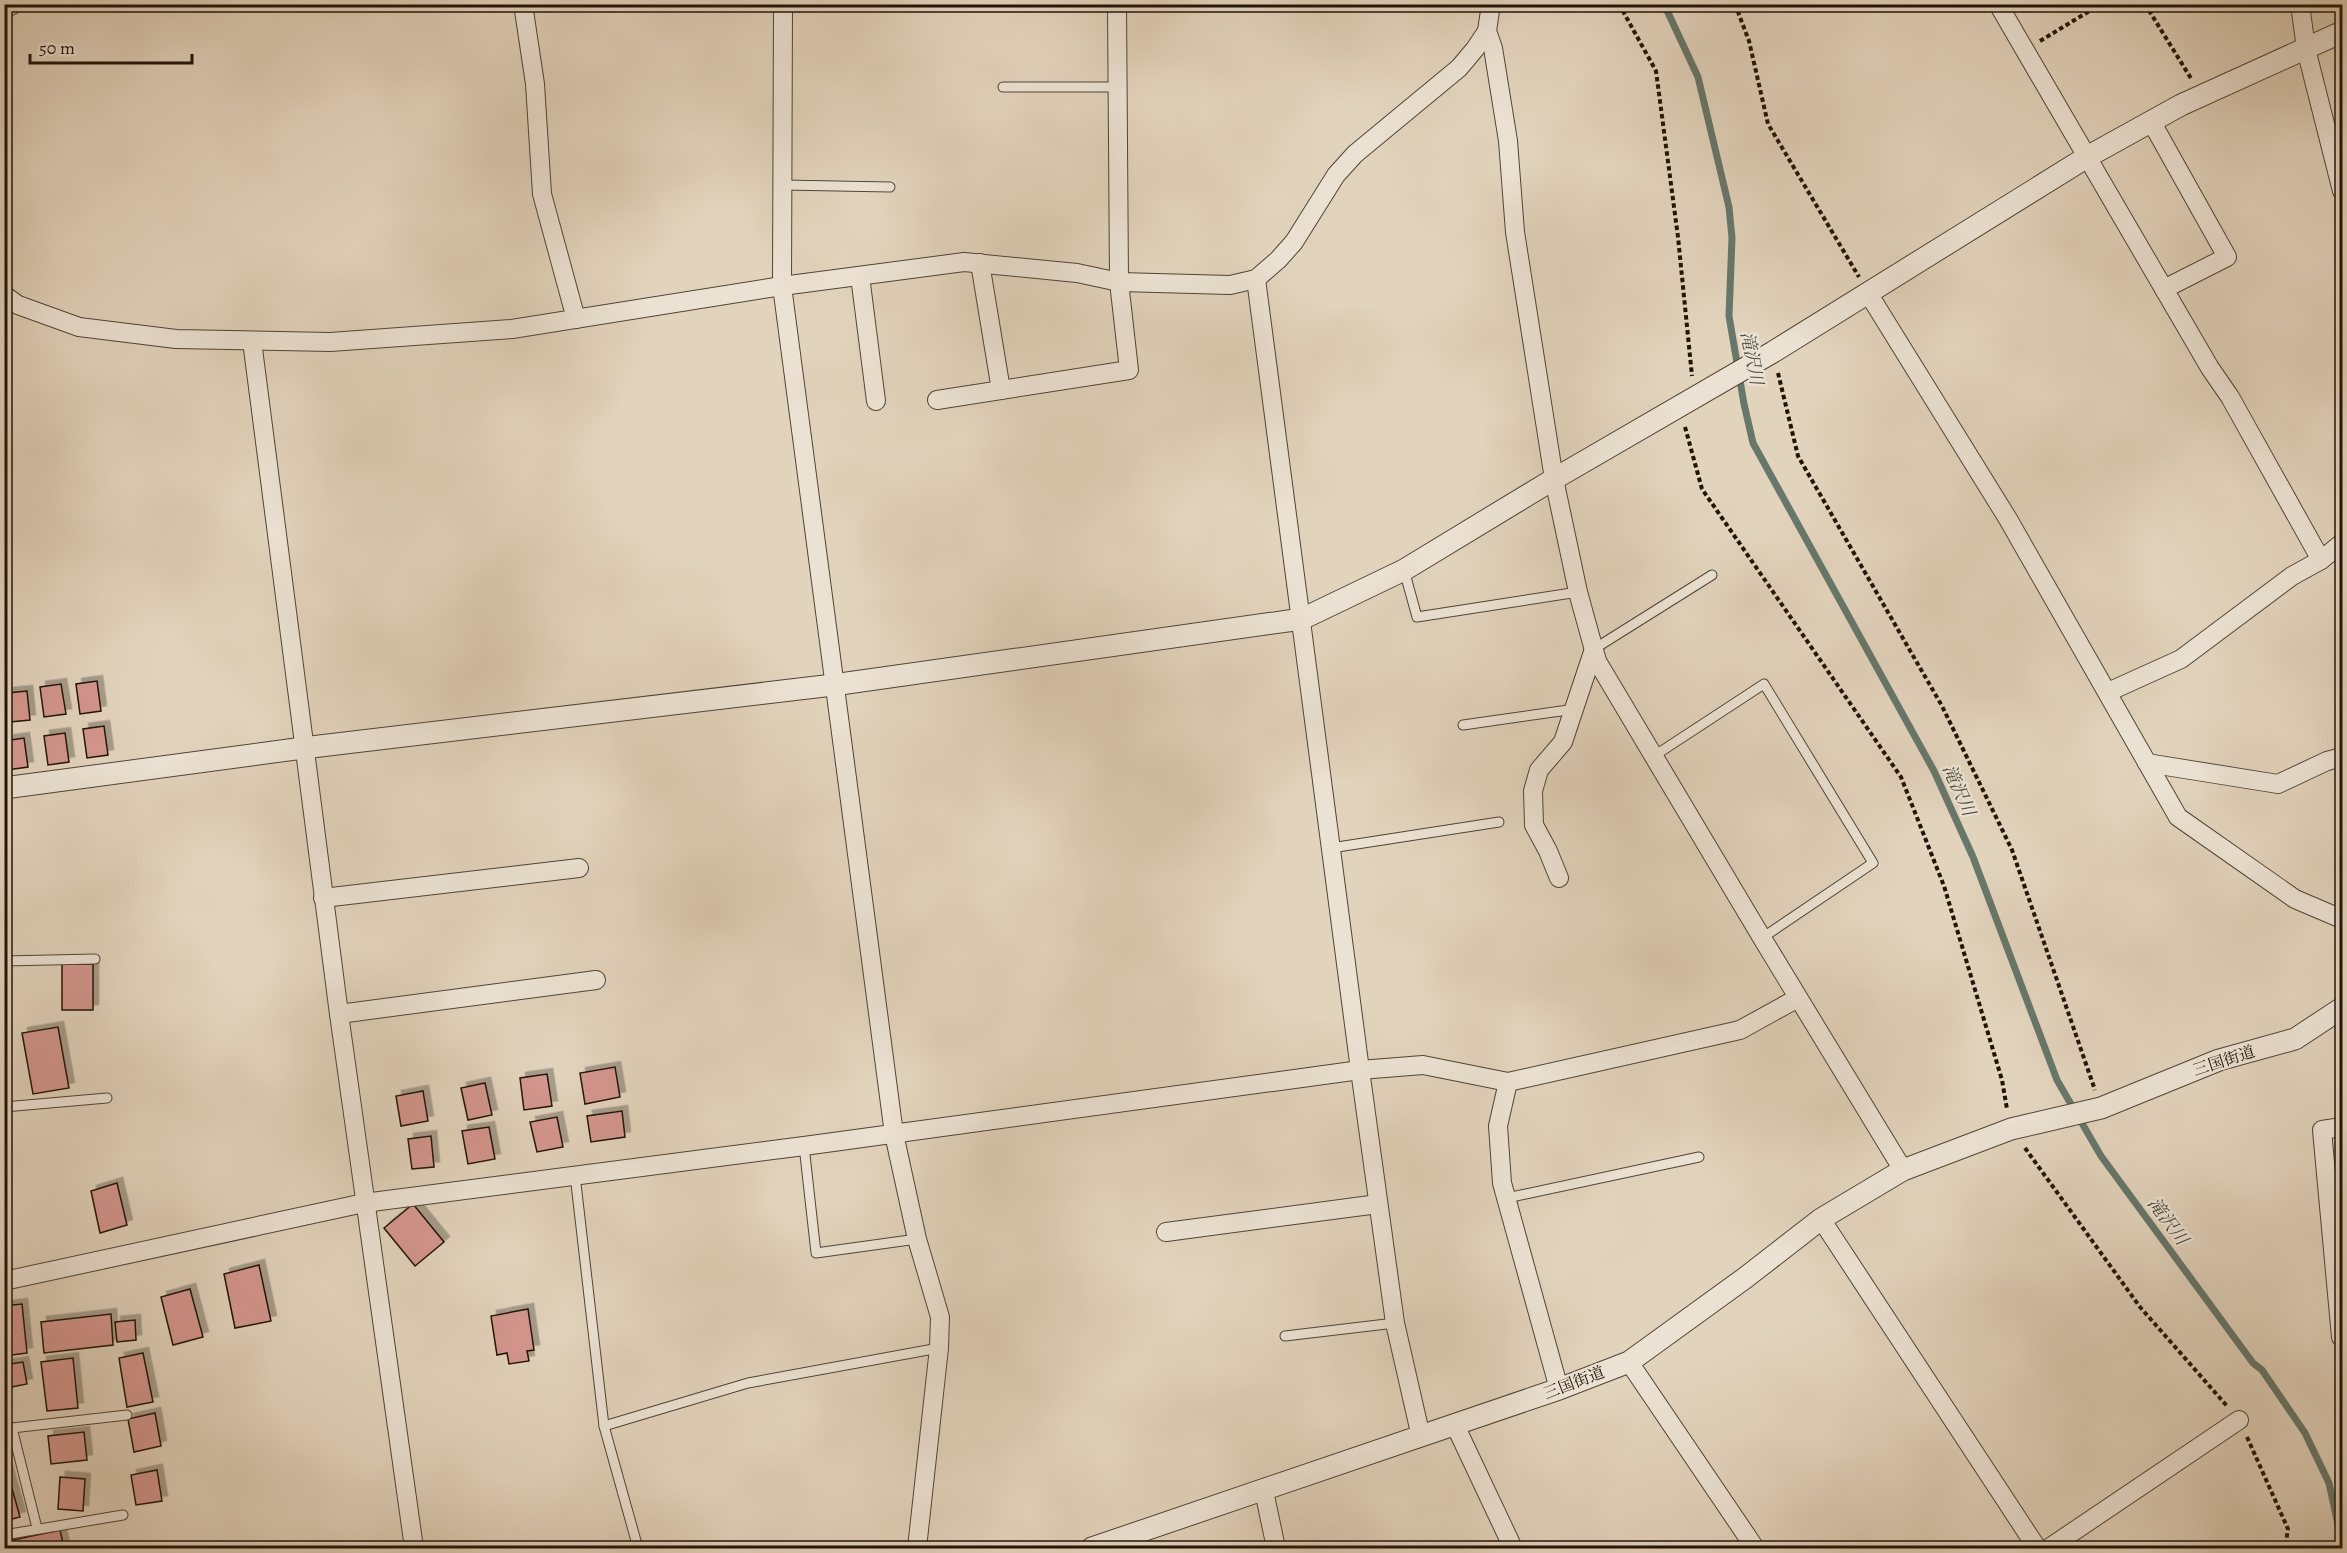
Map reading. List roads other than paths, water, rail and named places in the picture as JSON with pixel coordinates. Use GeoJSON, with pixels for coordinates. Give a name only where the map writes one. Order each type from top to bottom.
{"type":"FeatureCollection","features":[{"type":"Feature","properties":{"kind":"street"},"geometry":{"type":"LineString","coordinates":[[4,9],[14,4]]}},
{"type":"Feature","properties":{"kind":"street"},"geometry":{"type":"LineString","coordinates":[[523,4],[535,84],[542,194],[576,319]]}},
{"type":"Feature","properties":{"kind":"street"},"geometry":{"type":"LineString","coordinates":[[783,4],[782,286],[894,1134],[917,1239],[940,1317],[939,1348],[918,1548]]}},
{"type":"Feature","properties":{"kind":"street"},"geometry":{"type":"LineString","coordinates":[[937,400],[1129,370],[1119,282],[1117,4]]}},
{"type":"Feature","properties":{"kind":"street"},"geometry":{"type":"LineString","coordinates":[[4,294],[18,305],[79,327],[176,339],[330,342],[512,329],[782,286],[964,262],[1077,273],[1119,282],[1230,285],[1256,279],[1294,242],[1336,175],[1354,154],[1459,68],[1487,31],[1491,4]]}},
{"type":"Feature","properties":{"kind":"street"},"geometry":{"type":"LineString","coordinates":[[1998,4],[2164,289],[2230,397],[2321,560]]}},
{"type":"Feature","properties":{"kind":"street"},"geometry":{"type":"LineString","coordinates":[[2300,4],[2306,49],[2343,191]]}},
{"type":"Feature","properties":{"kind":"street"},"geometry":{"type":"LineString","coordinates":[[1487,31],[1493,48],[1508,141],[1515,232],[1554,479],[1578,592],[1597,661],[1903,1170]]}},
{"type":"Feature","properties":{"kind":"street"},"geometry":{"type":"LineString","coordinates":[[4,788],[303,748],[833,685],[1302,619],[1404,570],[1554,479],[1773,352],[2087,157],[2202,96],[2343,32]]}},
{"type":"Feature","properties":{"kind":"street"},"geometry":{"type":"LineString","coordinates":[[2151,122],[2227,257],[2164,289]]}},
{"type":"Feature","properties":{"kind":"street"},"geometry":{"type":"LineString","coordinates":[[980,263],[1001,390]]}},
{"type":"Feature","properties":{"kind":"street"},"geometry":{"type":"LineString","coordinates":[[860,276],[876,401]]}},
{"type":"Feature","properties":{"kind":"street"},"geometry":{"type":"LineString","coordinates":[[1256,279],[1378,1204],[1395,1323],[1421,1437]]}},
{"type":"Feature","properties":{"kind":"street"},"geometry":{"type":"LineString","coordinates":[[1868,293],[2008,519],[2178,817],[2295,899],[2343,919]]}},
{"type":"Feature","properties":{"kind":"street"},"geometry":{"type":"LineString","coordinates":[[252,341],[323,898],[414,1548]]}},
{"type":"Feature","properties":{"kind":"street"},"geometry":{"type":"LineString","coordinates":[[2108,692],[2181,659],[2292,576],[2321,560],[2343,543]]}},
{"type":"Feature","properties":{"kind":"street"},"geometry":{"type":"LineString","coordinates":[[1559,878],[1534,825],[1533,791],[1539,770],[1563,742],[1594,649]]}},
{"type":"Feature","properties":{"kind":"street"},"geometry":{"type":"LineString","coordinates":[[2147,763],[2278,784],[2328,761],[2343,757]]}},
{"type":"Feature","properties":{"kind":"street"},"geometry":{"type":"LineString","coordinates":[[323,898],[579,868]]}},
{"type":"Feature","properties":{"kind":"street"},"geometry":{"type":"LineString","coordinates":[[339,1014],[596,980]]}},
{"type":"Feature","properties":{"kind":"street"},"geometry":{"type":"LineString","coordinates":[[4,1281],[364,1203],[1360,1070],[1423,1065],[1508,1082],[1740,1030],[1798,998]]}},
{"type":"Feature","properties":{"kind":"street","name":"三国街道"},"geometry":{"type":"LineString","coordinates":[[1092,1548],[1421,1437],[1629,1362],[1745,1278],[1821,1219],[1903,1170],[2011,1129],[2102,1108],[2219,1060],[2295,1039],[2343,1008]]}},
{"type":"Feature","properties":{"kind":"street"},"geometry":{"type":"LineString","coordinates":[[1508,1082],[1498,1126],[1502,1183],[1559,1389]]}},
{"type":"Feature","properties":{"kind":"street"},"geometry":{"type":"LineString","coordinates":[[2343,1127],[2322,1130],[2337,1238],[2341,1337],[2343,1337]]}},
{"type":"Feature","properties":{"kind":"street"},"geometry":{"type":"LineString","coordinates":[[1166,1232],[1378,1204]]}},
{"type":"Feature","properties":{"kind":"street"},"geometry":{"type":"LineString","coordinates":[[1821,1219],[2028,1545]]}},
{"type":"Feature","properties":{"kind":"street"},"geometry":{"type":"LineString","coordinates":[[1629,1362],[1755,1548]]}},
{"type":"Feature","properties":{"kind":"street"},"geometry":{"type":"LineString","coordinates":[[2049,1548],[2240,1420]]}},
{"type":"Feature","properties":{"kind":"street"},"geometry":{"type":"LineString","coordinates":[[1455,1425],[1513,1548]]}},
{"type":"Feature","properties":{"kind":"street"},"geometry":{"type":"LineString","coordinates":[[1264,1491],[1276,1548]]}},
{"type":"Feature","properties":{"kind":"lane"},"geometry":{"type":"LineString","coordinates":[[1003,87],[1118,87]]}},
{"type":"Feature","properties":{"kind":"lane"},"geometry":{"type":"LineString","coordinates":[[783,185],[890,186]]}},
{"type":"Feature","properties":{"kind":"lane"},"geometry":{"type":"LineString","coordinates":[[1404,570],[1417,617],[1578,592]]}},
{"type":"Feature","properties":{"kind":"lane"},"geometry":{"type":"LineString","coordinates":[[1594,649],[1712,575]]}},
{"type":"Feature","properties":{"kind":"lane"},"geometry":{"type":"LineString","coordinates":[[1654,756],[1764,684],[1873,863],[1762,938]]}},
{"type":"Feature","properties":{"kind":"lane"},"geometry":{"type":"LineString","coordinates":[[1463,725],[1575,709]]}},
{"type":"Feature","properties":{"kind":"lane"},"geometry":{"type":"LineString","coordinates":[[1331,848],[1499,822]]}},
{"type":"Feature","properties":{"kind":"lane"},"geometry":{"type":"LineString","coordinates":[[4,961],[95,959]]}},
{"type":"Feature","properties":{"kind":"lane"},"geometry":{"type":"LineString","coordinates":[[4,1107],[106,1098]]}},
{"type":"Feature","properties":{"kind":"lane"},"geometry":{"type":"LineString","coordinates":[[804,1146],[816,1253],[917,1239]]}},
{"type":"Feature","properties":{"kind":"lane"},"geometry":{"type":"LineString","coordinates":[[1506,1198],[1699,1157]]}},
{"type":"Feature","properties":{"kind":"lane"},"geometry":{"type":"LineString","coordinates":[[575,1175],[604,1426],[638,1548]]}},
{"type":"Feature","properties":{"kind":"lane"},"geometry":{"type":"LineString","coordinates":[[1285,1336],[1395,1323]]}},
{"type":"Feature","properties":{"kind":"lane"},"geometry":{"type":"LineString","coordinates":[[604,1426],[748,1383],[939,1348]]}},
{"type":"Feature","properties":{"kind":"lane"},"geometry":{"type":"LineString","coordinates":[[38,1528],[12,1428],[127,1415]]}},
{"type":"Feature","properties":{"kind":"lane"},"geometry":{"type":"LineString","coordinates":[[4,1535],[123,1515]]}},
{"type":"Feature","properties":{"kind":"waterway","name":"滝沢川"},"geometry":{"type":"LineString","coordinates":[[1664,4],[1698,77],[1729,207],[1732,238],[1729,316],[1753,443],[1934,771],[1973,857],[2057,1080],[2101,1156],[2253,1363],[2262,1370],[2305,1433],[2329,1483],[2342,1543]]}}]}
